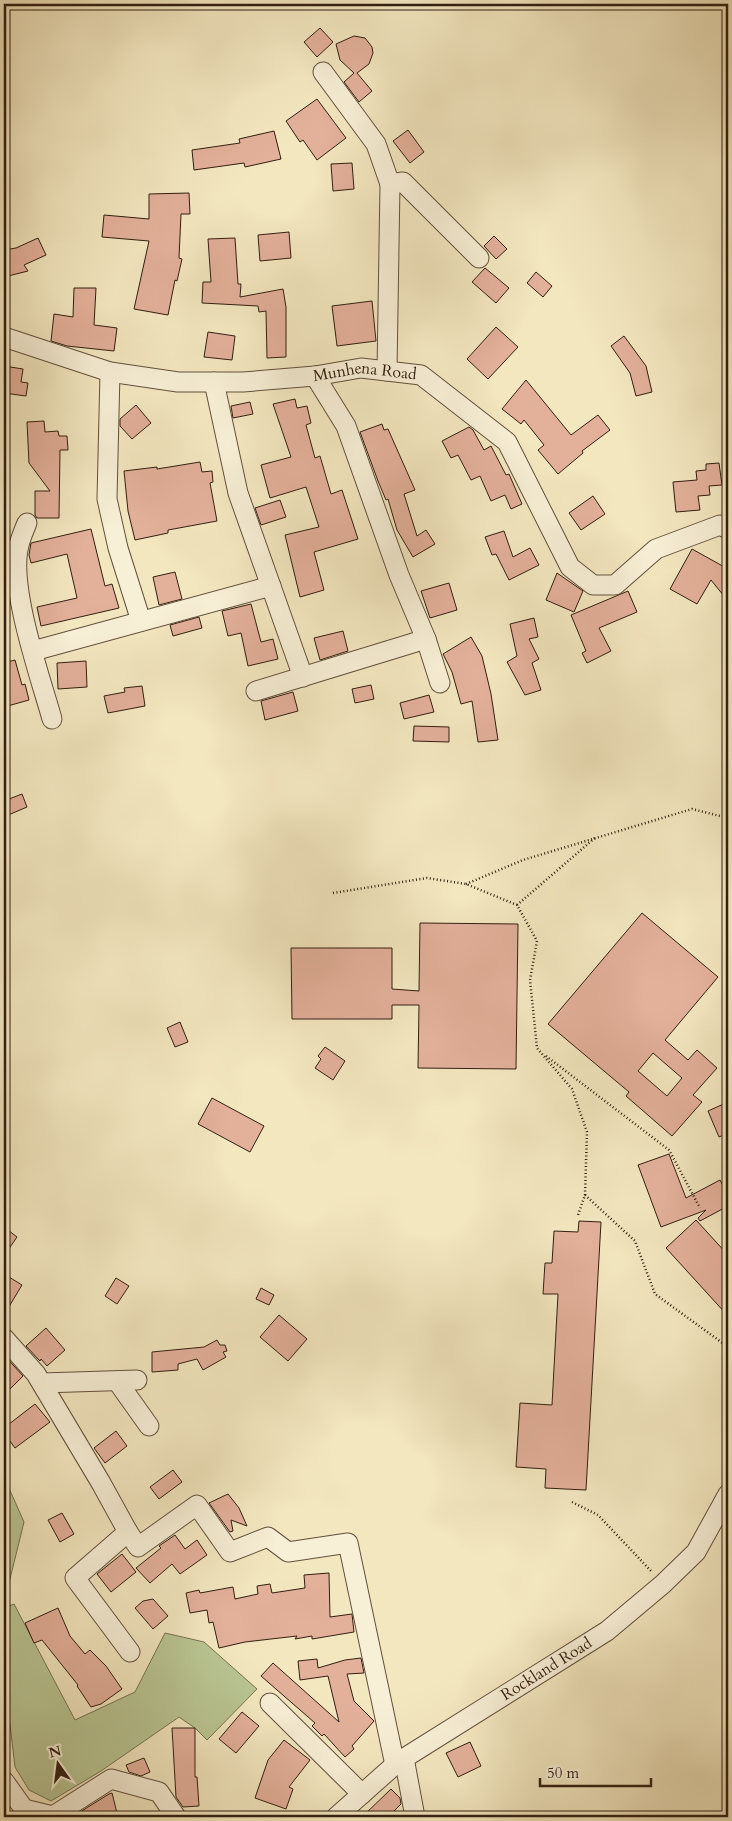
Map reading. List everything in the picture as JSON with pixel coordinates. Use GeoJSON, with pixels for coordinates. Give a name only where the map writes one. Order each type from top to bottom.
{"type":"FeatureCollection","features":[{"type":"Feature","properties":{"kind":"street"},"geometry":{"type":"LineString","coordinates":[[323,72],[376,144],[390,184],[387,371]]}},
{"type":"Feature","properties":{"kind":"street"},"geometry":{"type":"LineString","coordinates":[[390,184],[403,182],[479,258]]}},
{"type":"Feature","properties":{"kind":"street","name":"Munhena Road"},"geometry":{"type":"LineString","coordinates":[[4,337],[110,372],[178,382],[214,382],[315,376],[361,368],[421,375],[507,442],[570,567],[594,585],[615,584],[656,549],[682,541],[720,525],[728,529]]}},
{"type":"Feature","properties":{"kind":"street"},"geometry":{"type":"LineString","coordinates":[[110,372],[107,499],[118,548],[141,622]]}},
{"type":"Feature","properties":{"kind":"street"},"geometry":{"type":"LineString","coordinates":[[315,376],[346,426],[399,575],[426,639],[440,683]]}},
{"type":"Feature","properties":{"kind":"street"},"geometry":{"type":"LineString","coordinates":[[214,382],[238,492],[303,676]]}},
{"type":"Feature","properties":{"kind":"street"},"geometry":{"type":"LineString","coordinates":[[27,523],[18,546],[18,577],[22,609],[52,719]]}},
{"type":"Feature","properties":{"kind":"street"},"geometry":{"type":"LineString","coordinates":[[33,651],[271,586]]}},
{"type":"Feature","properties":{"kind":"street"},"geometry":{"type":"LineString","coordinates":[[256,691],[426,639]]}},
{"type":"Feature","properties":{"kind":"street"},"geometry":{"type":"LineString","coordinates":[[4,1338],[42,1383],[138,1547],[197,1505],[230,1552],[268,1537],[288,1552],[348,1543],[415,1817]]}},
{"type":"Feature","properties":{"kind":"street"},"geometry":{"type":"LineString","coordinates":[[42,1383],[137,1380]]}},
{"type":"Feature","properties":{"kind":"street"},"geometry":{"type":"LineString","coordinates":[[117,1381],[149,1426]]}},
{"type":"Feature","properties":{"kind":"street","name":"Rockland Road"},"geometry":{"type":"LineString","coordinates":[[336,1817],[400,1761],[607,1631],[663,1584],[696,1552],[724,1512],[728,1494]]}},
{"type":"Feature","properties":{"kind":"street"},"geometry":{"type":"LineString","coordinates":[[128,1532],[75,1578],[130,1652]]}},
{"type":"Feature","properties":{"kind":"street"},"geometry":{"type":"LineString","coordinates":[[270,1703],[362,1794]]}},
{"type":"Feature","properties":{"kind":"street"},"geometry":{"type":"LineString","coordinates":[[4,1781],[24,1809],[53,1816],[111,1779],[160,1792],[176,1817]]}},
{"type":"Feature","properties":{"kind":"path"},"geometry":{"type":"LineString","coordinates":[[466,884],[523,860],[692,809],[728,818]]}},
{"type":"Feature","properties":{"kind":"path"},"geometry":{"type":"LineString","coordinates":[[517,905],[598,836]]}},
{"type":"Feature","properties":{"kind":"path"},"geometry":{"type":"LineString","coordinates":[[333,893],[428,878],[466,884],[517,905],[537,941],[530,980],[537,1048],[572,1089],[586,1132],[585,1195],[578,1215]]}},
{"type":"Feature","properties":{"kind":"path"},"geometry":{"type":"LineString","coordinates":[[541,1052],[669,1150],[700,1208]]}},
{"type":"Feature","properties":{"kind":"path"},"geometry":{"type":"LineString","coordinates":[[585,1195],[636,1241],[655,1294],[728,1346]]}},
{"type":"Feature","properties":{"kind":"path"},"geometry":{"type":"LineString","coordinates":[[572,1502],[598,1515],[663,1584]]}},
{"type":"Feature","properties":{"kind":"green space"},"geometry":{"type":"Polygon","coordinates":[[[4,1477],[24,1522],[9,1583],[4,1585],[4,1477]]]}},
{"type":"Feature","properties":{"kind":"green space"},"geometry":{"type":"Polygon","coordinates":[[[14,1604],[75,1720],[135,1692],[165,1633],[204,1642],[257,1689],[207,1740],[195,1728],[179,1717],[101,1771],[51,1801],[29,1790],[15,1767],[4,1674],[4,1608],[14,1604]]]}},
{"type":"Feature","properties":{"kind":"building"},"geometry":{"type":"Polygon","coordinates":[[[320,28],[333,42],[317,57],[304,42],[320,28]]]}},
{"type":"Feature","properties":{"kind":"building"},"geometry":{"type":"Polygon","coordinates":[[[354,36],[365,38],[372,47],[373,53],[369,64],[357,73],[372,91],[359,102],[344,82],[354,73],[340,60],[336,44],[354,36]]]}},
{"type":"Feature","properties":{"kind":"building"},"geometry":{"type":"Polygon","coordinates":[[[317,99],[346,138],[317,160],[303,140],[300,142],[286,121],[317,99]]]}},
{"type":"Feature","properties":{"kind":"building"},"geometry":{"type":"Polygon","coordinates":[[[408,130],[424,152],[410,163],[393,141],[408,130]]]}},
{"type":"Feature","properties":{"kind":"building"},"geometry":{"type":"Polygon","coordinates":[[[274,131],[281,159],[245,167],[244,163],[194,170],[192,150],[240,143],[239,139],[274,131]]]}},
{"type":"Feature","properties":{"kind":"building"},"geometry":{"type":"Polygon","coordinates":[[[352,163],[354,189],[333,191],[331,164],[352,163]]]}},
{"type":"Feature","properties":{"kind":"building"},"geometry":{"type":"Polygon","coordinates":[[[189,193],[190,214],[181,214],[179,258],[182,259],[177,281],[175,280],[168,315],[134,309],[149,241],[102,237],[104,215],[149,219],[149,194],[189,193]]]}},
{"type":"Feature","properties":{"kind":"building"},"geometry":{"type":"Polygon","coordinates":[[[289,232],[291,258],[260,261],[258,235],[289,232]]]}},
{"type":"Feature","properties":{"kind":"building"},"geometry":{"type":"Polygon","coordinates":[[[494,236],[507,249],[496,259],[484,246],[494,236]]]}},
{"type":"Feature","properties":{"kind":"building"},"geometry":{"type":"Polygon","coordinates":[[[38,238],[46,255],[24,265],[28,271],[4,277],[4,250],[16,248],[38,238]]]}},
{"type":"Feature","properties":{"kind":"building"},"geometry":{"type":"Polygon","coordinates":[[[235,238],[238,284],[241,284],[240,297],[283,289],[286,307],[286,357],[267,358],[266,311],[259,312],[258,306],[202,303],[203,282],[211,282],[208,239],[235,238]]]}},
{"type":"Feature","properties":{"kind":"building"},"geometry":{"type":"Polygon","coordinates":[[[485,268],[509,288],[496,303],[472,282],[485,268]]]}},
{"type":"Feature","properties":{"kind":"building"},"geometry":{"type":"Polygon","coordinates":[[[536,272],[552,286],[543,297],[527,283],[536,272]]]}},
{"type":"Feature","properties":{"kind":"building"},"geometry":{"type":"Polygon","coordinates":[[[74,288],[96,288],[94,325],[117,328],[114,351],[67,346],[51,341],[54,314],[73,317],[74,288]]]}},
{"type":"Feature","properties":{"kind":"building"},"geometry":{"type":"Polygon","coordinates":[[[372,301],[376,341],[337,346],[332,306],[372,301]]]}},
{"type":"Feature","properties":{"kind":"building"},"geometry":{"type":"Polygon","coordinates":[[[496,327],[518,347],[488,379],[467,359],[496,327]]]}},
{"type":"Feature","properties":{"kind":"building"},"geometry":{"type":"Polygon","coordinates":[[[208,332],[235,336],[232,360],[204,357],[208,332]]]}},
{"type":"Feature","properties":{"kind":"building"},"geometry":{"type":"Polygon","coordinates":[[[624,336],[646,366],[652,392],[636,396],[630,373],[611,346],[624,336]]]}},
{"type":"Feature","properties":{"kind":"building"},"geometry":{"type":"Polygon","coordinates":[[[4,366],[23,369],[21,382],[28,383],[26,396],[4,393],[4,366]]]}},
{"type":"Feature","properties":{"kind":"building"},"geometry":{"type":"Polygon","coordinates":[[[526,380],[571,435],[598,415],[610,430],[582,451],[583,453],[558,474],[538,450],[544,445],[524,420],[521,424],[502,409],[526,380]]]}},
{"type":"Feature","properties":{"kind":"building"},"geometry":{"type":"Polygon","coordinates":[[[295,399],[297,408],[307,406],[311,423],[306,425],[315,458],[320,456],[331,494],[342,490],[358,539],[314,552],[324,590],[300,597],[285,535],[319,527],[306,487],[270,498],[261,465],[291,457],[273,404],[295,399]]]}},
{"type":"Feature","properties":{"kind":"building"},"geometry":{"type":"Polygon","coordinates":[[[250,402],[253,414],[233,418],[231,406],[250,402]]]}},
{"type":"Feature","properties":{"kind":"building"},"geometry":{"type":"Polygon","coordinates":[[[136,405],[151,423],[132,439],[120,426],[120,419],[136,405]]]}},
{"type":"Feature","properties":{"kind":"building"},"geometry":{"type":"Polygon","coordinates":[[[44,421],[45,432],[58,431],[59,436],[67,436],[68,450],[60,450],[59,518],[37,518],[35,515],[35,491],[50,491],[29,463],[27,422],[44,421]]]}},
{"type":"Feature","properties":{"kind":"building"},"geometry":{"type":"Polygon","coordinates":[[[382,424],[384,430],[388,429],[415,490],[404,494],[417,536],[426,530],[435,544],[413,557],[397,530],[388,499],[386,500],[378,481],[360,432],[382,424]]]}},
{"type":"Feature","properties":{"kind":"building"},"geometry":{"type":"Polygon","coordinates":[[[469,427],[473,430],[484,450],[491,446],[506,475],[509,474],[522,504],[511,509],[505,495],[491,501],[480,476],[471,480],[458,455],[451,458],[442,441],[469,427]]]}},
{"type":"Feature","properties":{"kind":"building"},"geometry":{"type":"Polygon","coordinates":[[[200,462],[202,472],[212,471],[213,482],[210,483],[217,521],[168,530],[168,533],[135,540],[128,511],[124,471],[157,467],[157,469],[200,462]]]}},
{"type":"Feature","properties":{"kind":"building"},"geometry":{"type":"Polygon","coordinates":[[[719,463],[722,485],[709,486],[710,495],[698,496],[700,510],[676,512],[673,482],[697,480],[696,471],[706,470],[706,464],[719,463]]]}},
{"type":"Feature","properties":{"kind":"building"},"geometry":{"type":"Polygon","coordinates":[[[593,496],[605,514],[581,530],[569,513],[593,496]]]}},
{"type":"Feature","properties":{"kind":"building"},"geometry":{"type":"Polygon","coordinates":[[[280,500],[286,517],[261,525],[255,508],[280,500]]]}},
{"type":"Feature","properties":{"kind":"building"},"geometry":{"type":"Polygon","coordinates":[[[91,529],[105,586],[112,584],[119,608],[41,626],[37,607],[77,598],[67,554],[31,563],[29,555],[31,543],[91,529]]]}},
{"type":"Feature","properties":{"kind":"building"},"geometry":{"type":"Polygon","coordinates":[[[504,531],[513,557],[530,548],[539,565],[509,580],[496,554],[492,555],[485,537],[504,531]]]}},
{"type":"Feature","properties":{"kind":"building"},"geometry":{"type":"Polygon","coordinates":[[[692,549],[728,569],[728,601],[711,580],[697,604],[670,589],[692,549]]]}},
{"type":"Feature","properties":{"kind":"building"},"geometry":{"type":"Polygon","coordinates":[[[175,572],[182,599],[159,605],[153,577],[175,572]]]}},
{"type":"Feature","properties":{"kind":"building"},"geometry":{"type":"Polygon","coordinates":[[[557,573],[583,591],[574,612],[546,600],[557,573]]]}},
{"type":"Feature","properties":{"kind":"building"},"geometry":{"type":"Polygon","coordinates":[[[449,583],[457,610],[430,618],[421,591],[449,583]]]}},
{"type":"Feature","properties":{"kind":"building"},"geometry":{"type":"Polygon","coordinates":[[[628,591],[637,612],[599,628],[611,651],[587,663],[582,653],[586,651],[571,615],[628,591]]]}},
{"type":"Feature","properties":{"kind":"building"},"geometry":{"type":"Polygon","coordinates":[[[251,604],[261,642],[273,639],[278,659],[248,666],[241,633],[228,636],[222,611],[251,604]]]}},
{"type":"Feature","properties":{"kind":"building"},"geometry":{"type":"Polygon","coordinates":[[[199,617],[202,628],[173,636],[170,625],[199,617]]]}},
{"type":"Feature","properties":{"kind":"building"},"geometry":{"type":"Polygon","coordinates":[[[534,618],[538,637],[529,639],[539,659],[532,663],[541,690],[525,695],[507,662],[517,656],[510,624],[534,618]]]}},
{"type":"Feature","properties":{"kind":"building"},"geometry":{"type":"Polygon","coordinates":[[[343,631],[348,651],[320,660],[314,638],[343,631]]]}},
{"type":"Feature","properties":{"kind":"building"},"geometry":{"type":"Polygon","coordinates":[[[471,637],[482,656],[491,694],[498,740],[478,742],[472,701],[461,704],[452,672],[443,654],[471,637]]]}},
{"type":"Feature","properties":{"kind":"building"},"geometry":{"type":"Polygon","coordinates":[[[15,660],[22,685],[25,684],[29,700],[4,707],[4,663],[15,660]]]}},
{"type":"Feature","properties":{"kind":"building"},"geometry":{"type":"Polygon","coordinates":[[[86,661],[87,687],[58,689],[57,663],[86,661]]]}},
{"type":"Feature","properties":{"kind":"building"},"geometry":{"type":"Polygon","coordinates":[[[371,685],[374,699],[355,703],[352,689],[371,685]]]}},
{"type":"Feature","properties":{"kind":"building"},"geometry":{"type":"Polygon","coordinates":[[[142,686],[145,706],[108,713],[104,696],[125,692],[124,688],[142,686]]]}},
{"type":"Feature","properties":{"kind":"building"},"geometry":{"type":"Polygon","coordinates":[[[293,692],[298,711],[265,720],[261,701],[293,692]]]}},
{"type":"Feature","properties":{"kind":"building"},"geometry":{"type":"Polygon","coordinates":[[[429,695],[434,712],[404,719],[400,703],[429,695]]]}},
{"type":"Feature","properties":{"kind":"building"},"geometry":{"type":"Polygon","coordinates":[[[414,726],[449,727],[449,742],[413,741],[414,726]]]}},
{"type":"Feature","properties":{"kind":"building"},"geometry":{"type":"Polygon","coordinates":[[[22,794],[27,807],[6,816],[4,801],[22,794]]]}},
{"type":"Feature","properties":{"kind":"building"},"geometry":{"type":"Polygon","coordinates":[[[642,913],[718,977],[665,1040],[688,1060],[697,1050],[717,1068],[693,1095],[702,1102],[672,1136],[626,1096],[629,1092],[548,1024],[642,913]],[[653,1053],[638,1071],[667,1096],[682,1078],[653,1053]]]}},
{"type":"Feature","properties":{"kind":"building"},"geometry":{"type":"Polygon","coordinates":[[[420,923],[518,924],[516,1069],[418,1068],[419,1005],[392,1005],[392,1019],[292,1019],[291,948],[392,948],[392,989],[419,991],[420,923]]]}},
{"type":"Feature","properties":{"kind":"building"},"geometry":{"type":"Polygon","coordinates":[[[180,1022],[188,1042],[175,1047],[167,1028],[180,1022]]]}},
{"type":"Feature","properties":{"kind":"building"},"geometry":{"type":"Polygon","coordinates":[[[325,1047],[345,1061],[333,1080],[315,1068],[321,1059],[318,1056],[325,1047]]]}},
{"type":"Feature","properties":{"kind":"building"},"geometry":{"type":"Polygon","coordinates":[[[212,1098],[264,1126],[250,1152],[198,1124],[212,1098]]]}},
{"type":"Feature","properties":{"kind":"building"},"geometry":{"type":"Polygon","coordinates":[[[728,1102],[728,1133],[719,1137],[708,1111],[728,1102]]]}},
{"type":"Feature","properties":{"kind":"building"},"geometry":{"type":"Polygon","coordinates":[[[669,1154],[686,1198],[720,1180],[726,1191],[728,1189],[728,1206],[700,1221],[698,1218],[706,1210],[661,1227],[638,1165],[669,1154]]]}},
{"type":"Feature","properties":{"kind":"building"},"geometry":{"type":"Polygon","coordinates":[[[696,1220],[728,1255],[728,1316],[666,1248],[696,1220]]]}},
{"type":"Feature","properties":{"kind":"building"},"geometry":{"type":"Polygon","coordinates":[[[579,1221],[601,1222],[586,1490],[545,1488],[546,1469],[516,1467],[520,1403],[552,1405],[558,1294],[543,1294],[545,1263],[552,1263],[554,1231],[578,1232],[579,1221]]]}},
{"type":"Feature","properties":{"kind":"building"},"geometry":{"type":"Polygon","coordinates":[[[4,1227],[17,1237],[4,1256],[4,1227]]]}},
{"type":"Feature","properties":{"kind":"building"},"geometry":{"type":"Polygon","coordinates":[[[4,1274],[22,1285],[4,1315],[4,1274]]]}},
{"type":"Feature","properties":{"kind":"building"},"geometry":{"type":"Polygon","coordinates":[[[116,1278],[129,1286],[117,1304],[105,1296],[116,1278]]]}},
{"type":"Feature","properties":{"kind":"building"},"geometry":{"type":"Polygon","coordinates":[[[261,1288],[274,1295],[269,1305],[256,1299],[261,1288]]]}},
{"type":"Feature","properties":{"kind":"building"},"geometry":{"type":"Polygon","coordinates":[[[279,1315],[307,1339],[288,1361],[260,1337],[279,1315]]]}},
{"type":"Feature","properties":{"kind":"building"},"geometry":{"type":"Polygon","coordinates":[[[46,1328],[65,1350],[47,1366],[26,1346],[46,1328]]]}},
{"type":"Feature","properties":{"kind":"building"},"geometry":{"type":"Polygon","coordinates":[[[217,1340],[220,1345],[225,1345],[227,1351],[223,1352],[226,1357],[203,1370],[197,1359],[178,1364],[178,1370],[152,1372],[152,1352],[204,1347],[217,1340]]]}},
{"type":"Feature","properties":{"kind":"building"},"geometry":{"type":"Polygon","coordinates":[[[4,1355],[23,1376],[4,1395],[4,1355]]]}},
{"type":"Feature","properties":{"kind":"building"},"geometry":{"type":"Polygon","coordinates":[[[35,1404],[50,1422],[15,1448],[4,1433],[4,1428],[35,1404]]]}},
{"type":"Feature","properties":{"kind":"building"},"geometry":{"type":"Polygon","coordinates":[[[116,1431],[127,1446],[105,1463],[94,1448],[116,1431]]]}},
{"type":"Feature","properties":{"kind":"building"},"geometry":{"type":"Polygon","coordinates":[[[173,1470],[182,1482],[159,1499],[150,1487],[173,1470]]]}},
{"type":"Feature","properties":{"kind":"building"},"geometry":{"type":"Polygon","coordinates":[[[228,1494],[239,1508],[247,1526],[231,1520],[233,1531],[230,1532],[209,1503],[228,1494]]]}},
{"type":"Feature","properties":{"kind":"building"},"geometry":{"type":"Polygon","coordinates":[[[62,1513],[74,1534],[60,1542],[48,1520],[62,1513]]]}},
{"type":"Feature","properties":{"kind":"building"},"geometry":{"type":"Polygon","coordinates":[[[175,1535],[185,1549],[197,1540],[207,1555],[180,1574],[172,1564],[150,1583],[136,1568],[161,1548],[159,1546],[175,1535]]]}},
{"type":"Feature","properties":{"kind":"building"},"geometry":{"type":"Polygon","coordinates":[[[122,1554],[136,1572],[111,1592],[97,1574],[122,1554]]]}},
{"type":"Feature","properties":{"kind":"building"},"geometry":{"type":"Polygon","coordinates":[[[329,1573],[330,1617],[352,1614],[354,1632],[312,1639],[312,1636],[295,1639],[297,1636],[245,1642],[219,1648],[213,1622],[209,1623],[207,1610],[190,1613],[186,1593],[199,1590],[200,1593],[233,1587],[235,1599],[258,1594],[257,1586],[270,1584],[272,1593],[305,1588],[304,1575],[329,1573]]]}},
{"type":"Feature","properties":{"kind":"building"},"geometry":{"type":"Polygon","coordinates":[[[153,1599],[168,1616],[153,1629],[135,1608],[143,1601],[153,1599]]]}},
{"type":"Feature","properties":{"kind":"building"},"geometry":{"type":"Polygon","coordinates":[[[58,1608],[70,1636],[85,1654],[90,1650],[106,1666],[122,1689],[101,1704],[91,1707],[78,1685],[42,1640],[34,1643],[25,1623],[58,1608]]]}},
{"type":"Feature","properties":{"kind":"building"},"geometry":{"type":"Polygon","coordinates":[[[361,1658],[364,1673],[347,1674],[354,1701],[374,1721],[352,1746],[354,1749],[345,1757],[324,1734],[322,1736],[312,1726],[315,1723],[261,1676],[273,1663],[339,1722],[328,1676],[300,1680],[298,1661],[317,1659],[318,1668],[345,1660],[361,1658]]]}},
{"type":"Feature","properties":{"kind":"building"},"geometry":{"type":"Polygon","coordinates":[[[242,1712],[259,1726],[236,1753],[219,1739],[242,1712]]]}},
{"type":"Feature","properties":{"kind":"building"},"geometry":{"type":"Polygon","coordinates":[[[172,1728],[195,1728],[195,1777],[197,1777],[199,1806],[183,1807],[176,1797],[172,1728]]]}},
{"type":"Feature","properties":{"kind":"building"},"geometry":{"type":"Polygon","coordinates":[[[284,1740],[310,1760],[289,1787],[293,1789],[286,1809],[255,1798],[268,1760],[284,1740]]]}},
{"type":"Feature","properties":{"kind":"building"},"geometry":{"type":"Polygon","coordinates":[[[470,1742],[481,1766],[458,1777],[446,1753],[470,1742]]]}},
{"type":"Feature","properties":{"kind":"building"},"geometry":{"type":"Polygon","coordinates":[[[144,1758],[150,1772],[141,1776],[129,1772],[126,1765],[144,1758]]]}},
{"type":"Feature","properties":{"kind":"building"},"geometry":{"type":"Polygon","coordinates":[[[391,1789],[400,1798],[401,1804],[388,1817],[362,1817],[391,1789]]]}},
{"type":"Feature","properties":{"kind":"building"},"geometry":{"type":"Polygon","coordinates":[[[112,1793],[118,1817],[72,1817],[109,1794],[112,1793]]]}}]}
